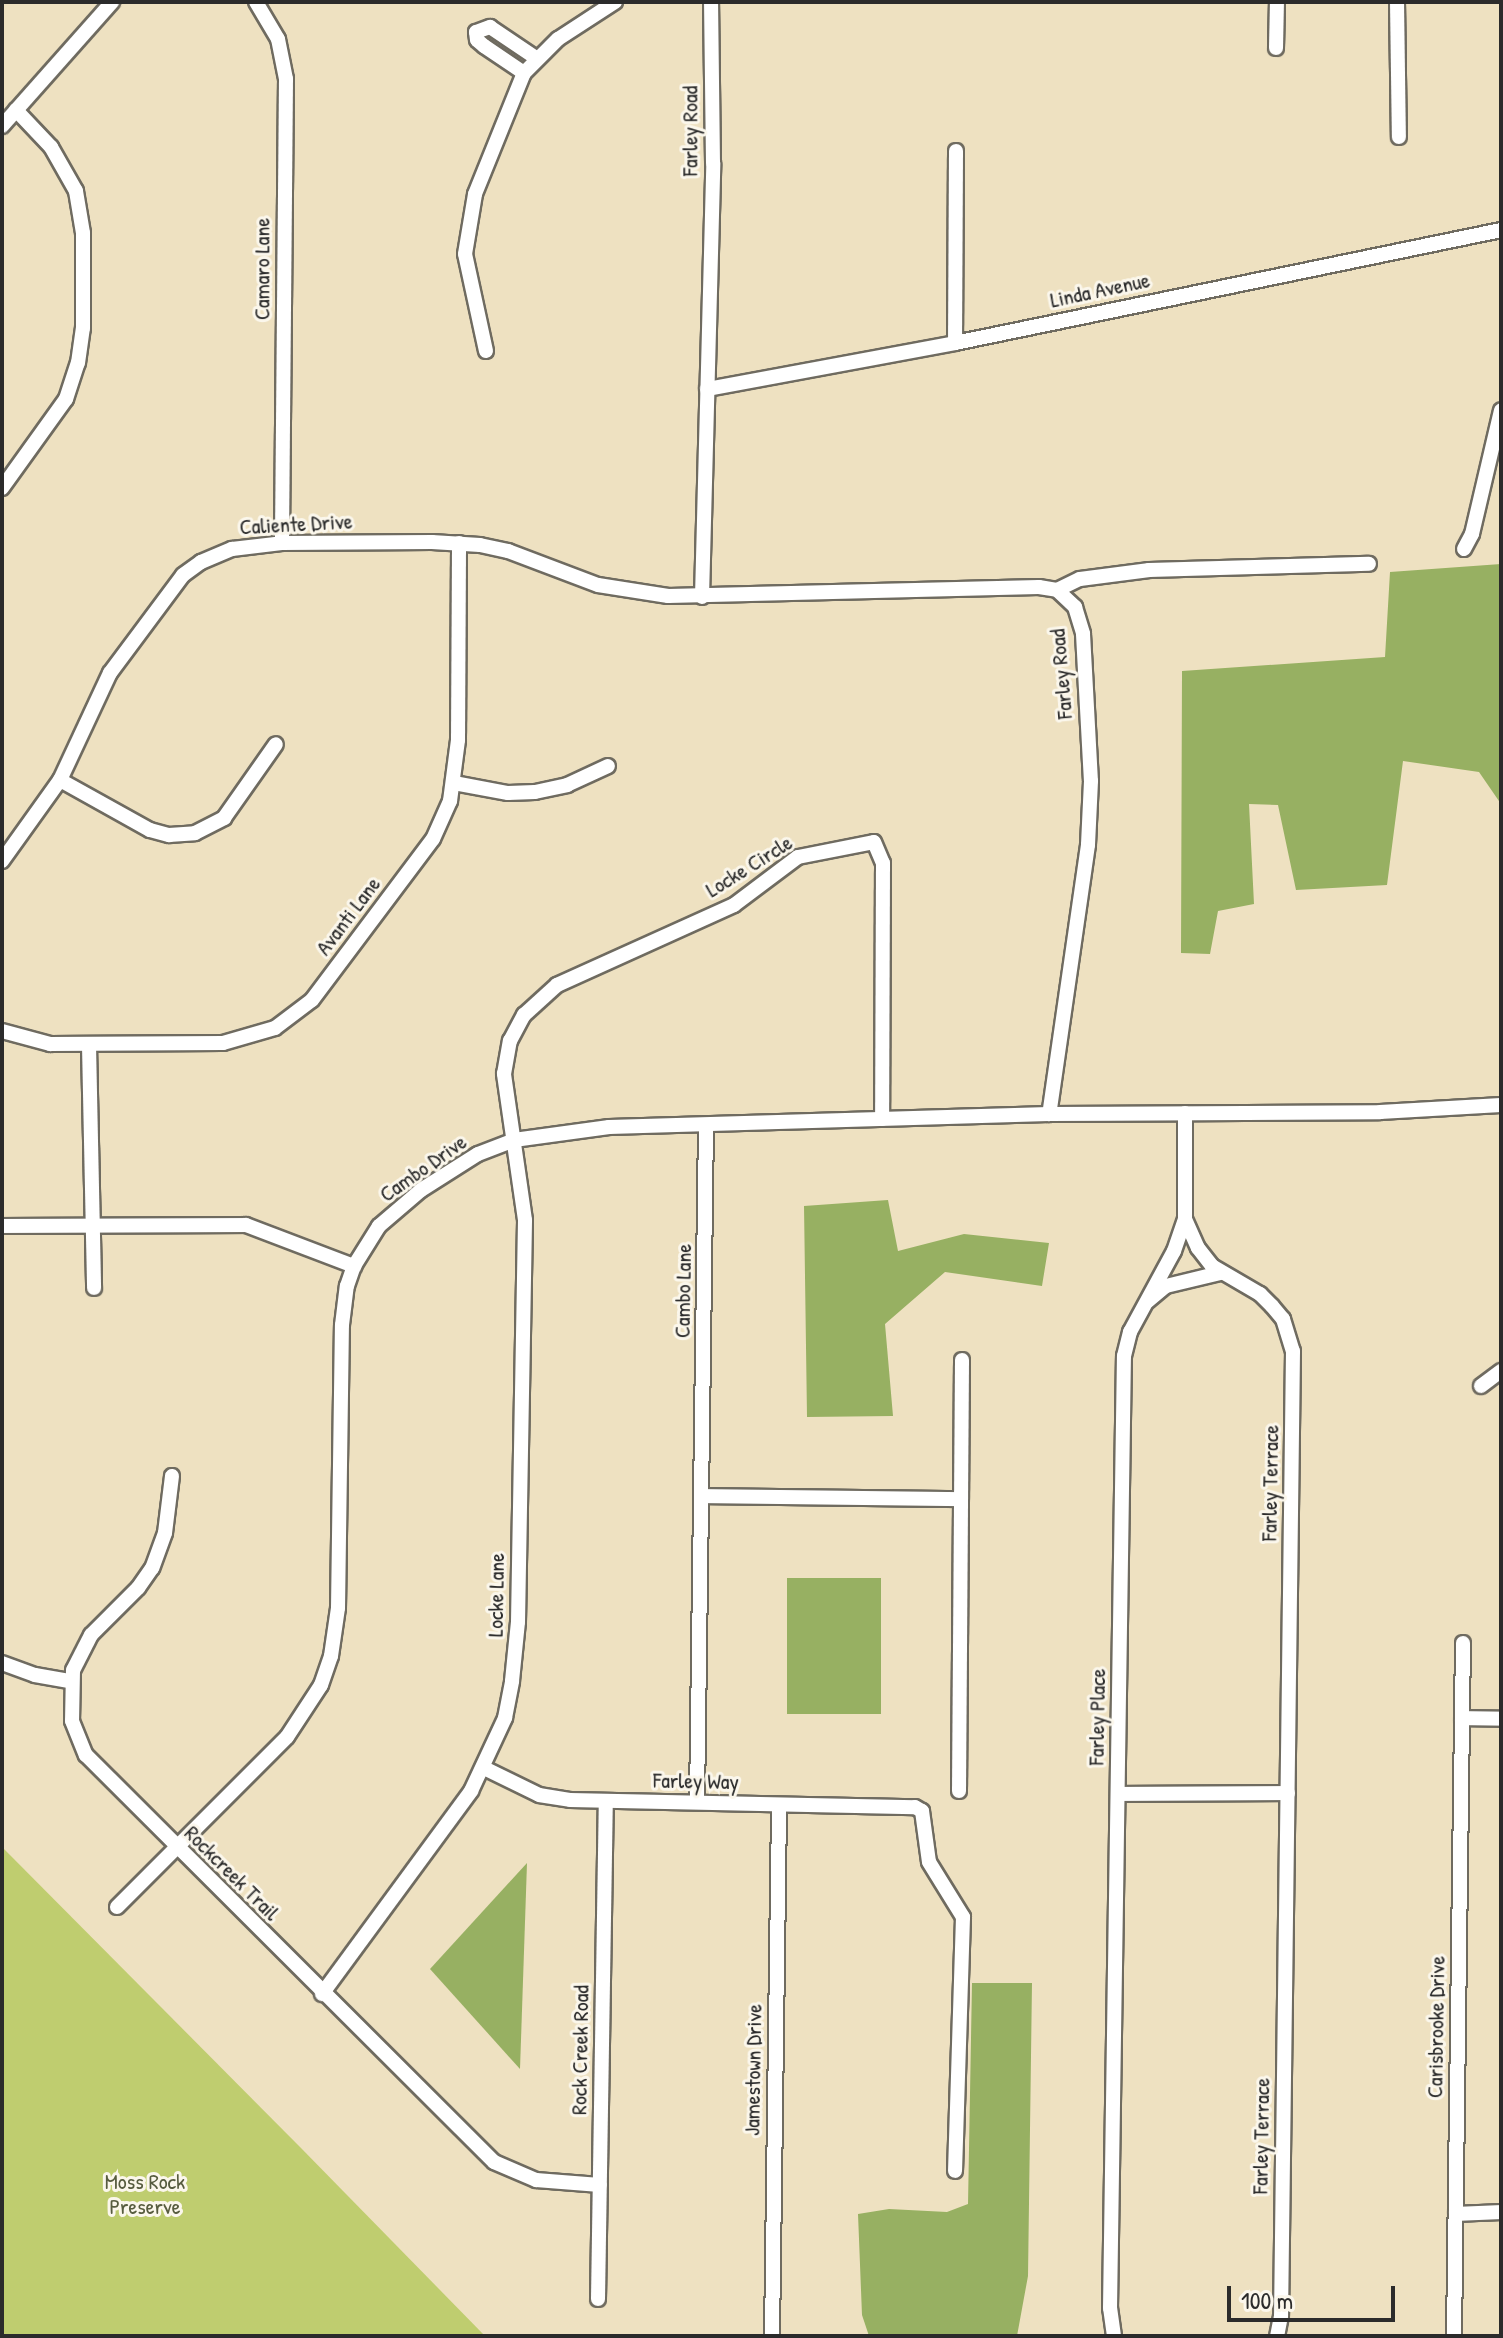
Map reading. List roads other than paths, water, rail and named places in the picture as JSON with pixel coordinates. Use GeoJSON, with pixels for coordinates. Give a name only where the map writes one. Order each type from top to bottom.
{"type":"FeatureCollection","features":[{"type":"Feature","properties":{"kind":"street"},"geometry":{"type":"LineString","coordinates":[[2,126],[112,2]]}},
{"type":"Feature","properties":{"kind":"street","name":"Camaro Lane"},"geometry":{"type":"LineString","coordinates":[[256,2],[278,39],[286,79],[282,543]]}},
{"type":"Feature","properties":{"kind":"street"},"geometry":{"type":"LineString","coordinates":[[486,351],[467,273],[466,236],[475,194],[524,73],[536,58],[615,2]]}},
{"type":"Feature","properties":{"kind":"street","name":"Farley Road"},"geometry":{"type":"LineString","coordinates":[[702,597],[713,163],[711,2]]}},
{"type":"Feature","properties":{"kind":"street"},"geometry":{"type":"LineString","coordinates":[[1276,48],[1277,2]]}},
{"type":"Feature","properties":{"kind":"street"},"geometry":{"type":"LineString","coordinates":[[1397,2],[1399,137]]}},
{"type":"Feature","properties":{"kind":"street"},"geometry":{"type":"LineString","coordinates":[[524,73],[484,46],[477,40],[476,32],[490,27],[536,58]]}},
{"type":"Feature","properties":{"kind":"street"},"geometry":{"type":"LineString","coordinates":[[2,488],[66,399],[78,363],[83,328],[83,233],[76,191],[51,147],[16,110]]}},
{"type":"Feature","properties":{"kind":"street"},"geometry":{"type":"LineString","coordinates":[[955,343],[956,151]]}},
{"type":"Feature","properties":{"kind":"street","name":"Linda Avenue"},"geometry":{"type":"LineString","coordinates":[[707,389],[955,343],[1501,230]]}},
{"type":"Feature","properties":{"kind":"street"},"geometry":{"type":"LineString","coordinates":[[1464,549],[1472,534],[1501,410]]}},
{"type":"Feature","properties":{"kind":"street","name":"Caliente Drive"},"geometry":{"type":"LineString","coordinates":[[2,861],[60,780],[102,684],[183,575],[201,562],[232,549],[282,543],[459,543],[508,551],[621,591],[702,597]]}},
{"type":"Feature","properties":{"kind":"street","name":"Avanti Lane"},"geometry":{"type":"LineString","coordinates":[[2,1031],[50,1044],[235,1041],[275,1028],[297,1014],[320,990],[433,839],[454,783],[458,740],[459,543]]}},
{"type":"Feature","properties":{"kind":"street"},"geometry":{"type":"LineString","coordinates":[[702,597],[1039,587],[1057,590],[1080,579],[1149,570],[1369,564]]}},
{"type":"Feature","properties":{"kind":"street","name":"Farley Road"},"geometry":{"type":"LineString","coordinates":[[1049,1114],[1088,845],[1091,781],[1083,634],[1075,607],[1057,590]]}},
{"type":"Feature","properties":{"kind":"street"},"geometry":{"type":"LineString","coordinates":[[60,780],[150,830],[169,835],[195,833],[224,818],[276,744]]}},
{"type":"Feature","properties":{"kind":"street"},"geometry":{"type":"LineString","coordinates":[[454,783],[508,793],[535,792],[567,785],[608,766]]}},
{"type":"Feature","properties":{"kind":"street","name":"Locke Circle"},"geometry":{"type":"LineString","coordinates":[[514,1140],[506,1098],[505,1059],[524,1015],[543,995],[573,976],[734,905],[798,857],[865,842],[874,842],[883,863],[882,1119]]}},
{"type":"Feature","properties":{"kind":"street"},"geometry":{"type":"LineString","coordinates":[[89,1045],[94,1288]]}},
{"type":"Feature","properties":{"kind":"street"},"geometry":{"type":"LineString","coordinates":[[706,1125],[1049,1114],[1380,1112],[1501,1105]]}},
{"type":"Feature","properties":{"kind":"street","name":"Farley Place"},"geometry":{"type":"LineString","coordinates":[[1114,2336],[1110,2308],[1124,1356],[1125,1344],[1174,1251],[1185,1219],[1185,1113]]}},
{"type":"Feature","properties":{"kind":"street","name":"Cambo Drive"},"geometry":{"type":"LineString","coordinates":[[117,1907],[274,1751],[310,1705],[321,1685],[334,1644],[339,1577],[342,1325],[354,1266],[379,1226],[399,1207],[478,1154],[514,1140],[609,1127],[706,1125]]}},
{"type":"Feature","properties":{"kind":"street","name":"Cambo Lane"},"geometry":{"type":"LineString","coordinates":[[697,1802],[706,1125]]}},
{"type":"Feature","properties":{"kind":"street","name":"Locke Lane"},"geometry":{"type":"LineString","coordinates":[[322,1994],[471,1791],[505,1718],[517,1652],[525,1220],[514,1140]]}},
{"type":"Feature","properties":{"kind":"street","name":"Farley Terrace"},"geometry":{"type":"LineString","coordinates":[[1185,1219],[1198,1248],[1220,1273],[1247,1286],[1283,1319],[1293,1351],[1281,2316],[1277,2336]]}},
{"type":"Feature","properties":{"kind":"street"},"geometry":{"type":"LineString","coordinates":[[2,1226],[246,1225],[354,1266]]}},
{"type":"Feature","properties":{"kind":"street"},"geometry":{"type":"LineString","coordinates":[[1144,1304],[1166,1286],[1220,1273]]}},
{"type":"Feature","properties":{"kind":"street"},"geometry":{"type":"LineString","coordinates":[[959,1791],[962,1360]]}},
{"type":"Feature","properties":{"kind":"street"},"geometry":{"type":"LineString","coordinates":[[1481,1386],[1501,1371]]}},
{"type":"Feature","properties":{"kind":"street","name":"Rockcreek Trail"},"geometry":{"type":"LineString","coordinates":[[172,1476],[165,1533],[152,1568],[138,1588],[91,1635],[78,1657],[70,1681],[72,1721],[86,1755],[322,1994],[494,2162],[536,2180],[600,2185]]}},
{"type":"Feature","properties":{"kind":"street"},"geometry":{"type":"LineString","coordinates":[[703,1496],[961,1499]]}},
{"type":"Feature","properties":{"kind":"street","name":"Carisbrooke Drive"},"geometry":{"type":"LineString","coordinates":[[1454,2336],[1463,1643]]}},
{"type":"Feature","properties":{"kind":"street"},"geometry":{"type":"LineString","coordinates":[[2,1663],[35,1675],[70,1681]]}},
{"type":"Feature","properties":{"kind":"street"},"geometry":{"type":"LineString","coordinates":[[1462,1718],[1501,1719]]}},
{"type":"Feature","properties":{"kind":"street","name":"Farley Way"},"geometry":{"type":"LineString","coordinates":[[484,1768],[539,1795],[606,1801],[915,1807],[922,1811],[929,1862],[963,1917],[955,2171]]}},
{"type":"Feature","properties":{"kind":"street"},"geometry":{"type":"LineString","coordinates":[[1118,1794],[1288,1793]]}},
{"type":"Feature","properties":{"kind":"street","name":"Rock Creek Road"},"geometry":{"type":"LineString","coordinates":[[598,2299],[606,1801]]}},
{"type":"Feature","properties":{"kind":"street","name":"Jamestown Drive"},"geometry":{"type":"LineString","coordinates":[[772,2336],[779,1805]]}},
{"type":"Feature","properties":{"kind":"street"},"geometry":{"type":"LineString","coordinates":[[1456,2214],[1501,2212]]}},
{"type":"Feature","properties":{"kind":"park label","name":"Moss Rock Preserve"},"geometry":{"type":"Point","coordinates":[145,2194]}}]}
